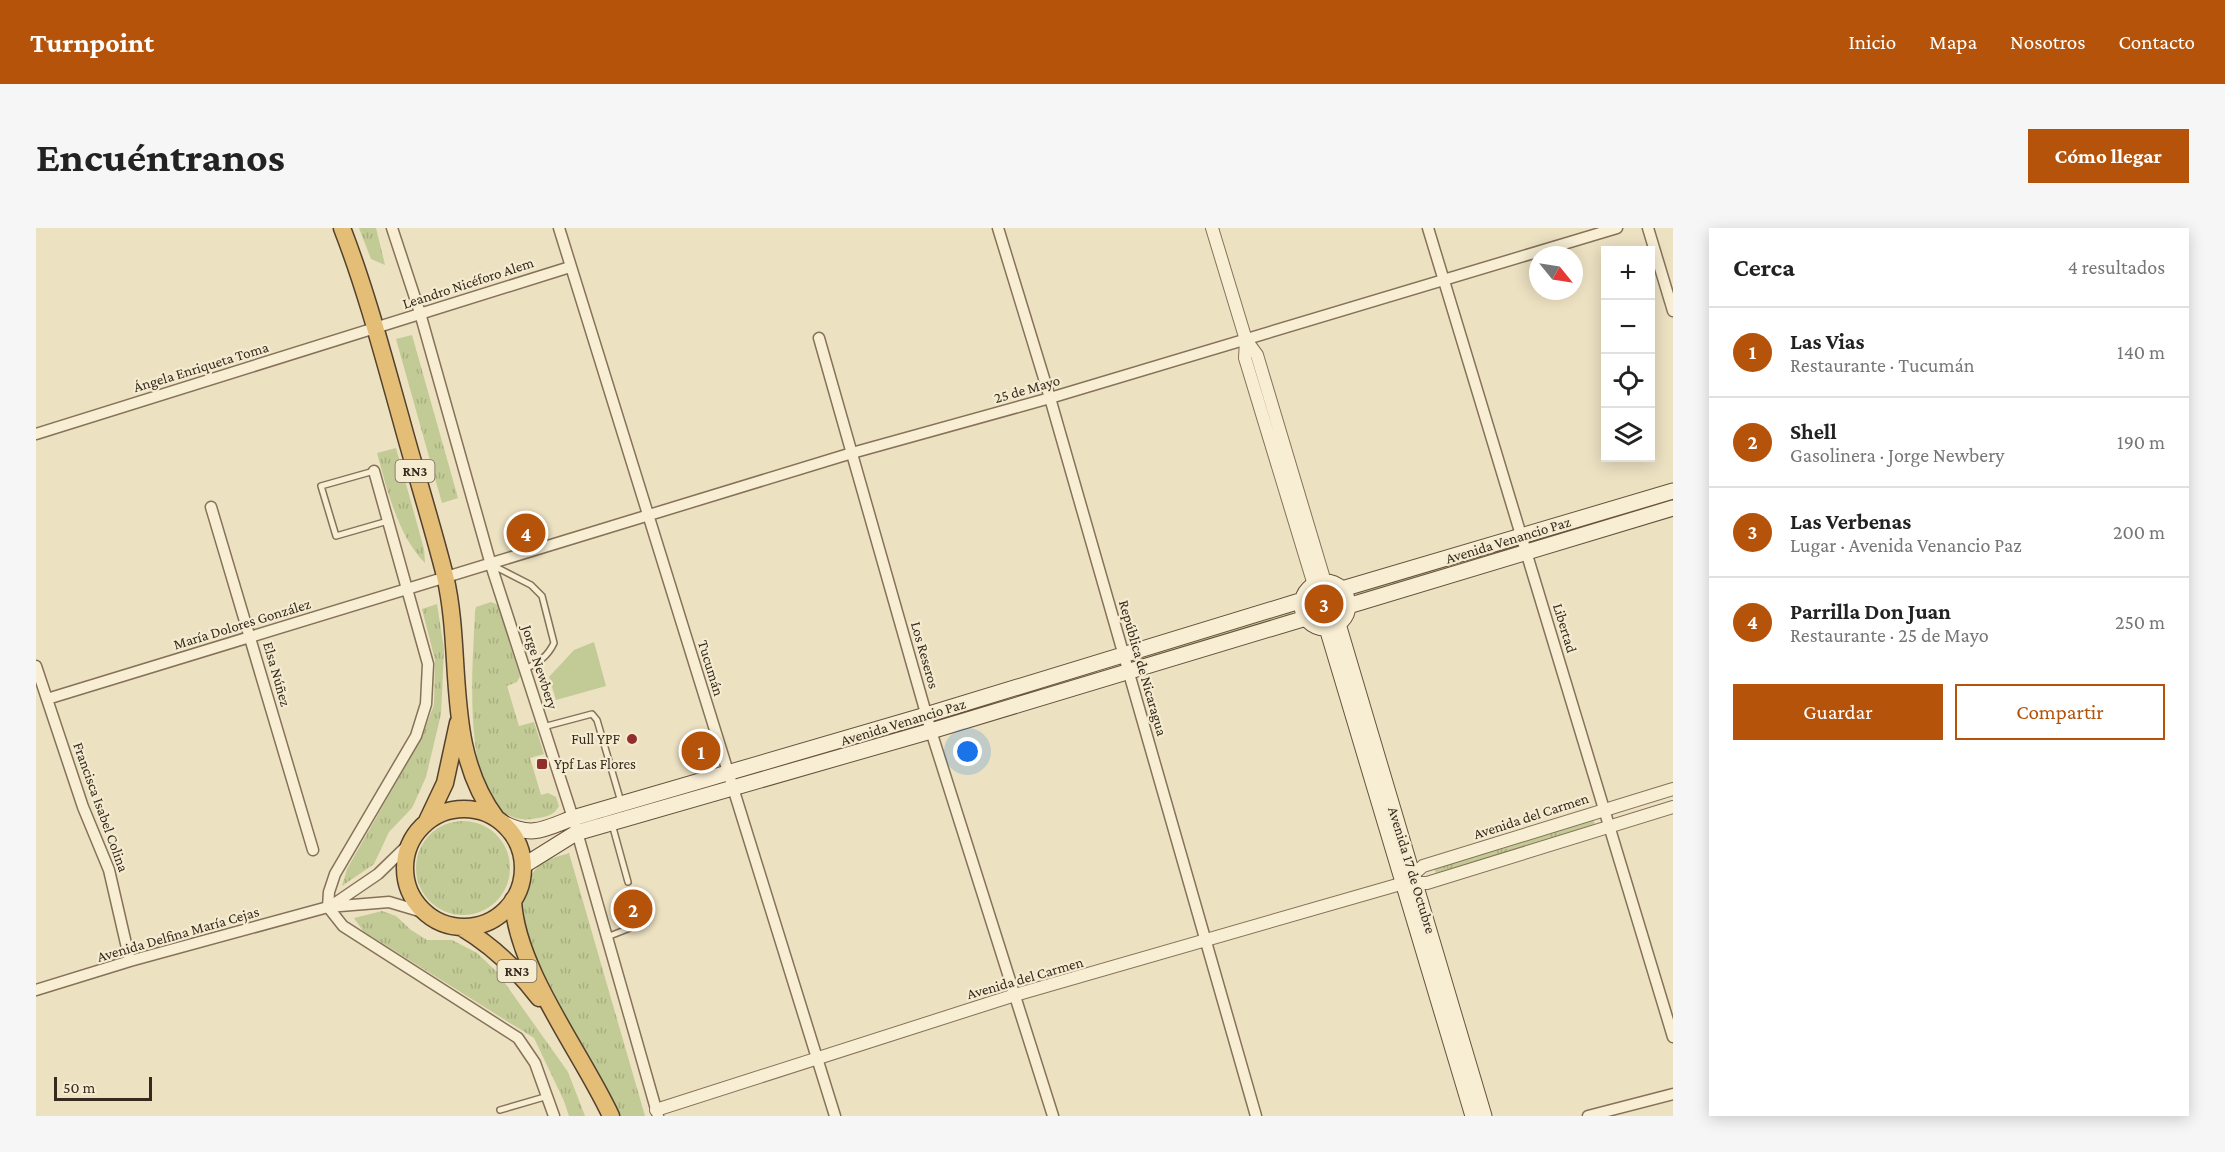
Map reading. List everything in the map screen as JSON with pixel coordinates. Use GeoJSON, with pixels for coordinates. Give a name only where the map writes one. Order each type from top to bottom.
{"type":"FeatureCollection","features":[{"type":"Feature","properties":{"kind":"highway","name":"RN3"},"geometry":{"type":"LineString","coordinates":[[342,228],[375,329],[445,579],[459,719],[478,788],[483,800],[518,843],[523,866],[521,884],[513,900],[491,921],[461,927]]}},
{"type":"Feature","properties":{"kind":"highway","name":"RN3"},"geometry":{"type":"LineString","coordinates":[[459,719],[445,783],[426,822],[411,842],[406,857],[405,873],[415,902],[426,913],[442,923],[461,927],[496,951],[522,976],[561,1027]]}},
{"type":"Feature","properties":{"kind":"highway"},"geometry":{"type":"LineString","coordinates":[[426,822],[442,813],[460,809],[479,810],[499,820]]}},
{"type":"Feature","properties":{"kind":"highway","name":"RN3"},"geometry":{"type":"LineString","coordinates":[[513,900],[514,921],[523,947],[561,1027],[611,1116]]}},
{"type":"Feature","properties":{"kind":"main road","name":"Avenida Venancio Paz"},"geometry":{"type":"LineString","coordinates":[[1342,589],[1673,490]]}},
{"type":"Feature","properties":{"kind":"main road","name":"Avenida Venancio Paz"},"geometry":{"type":"LineString","coordinates":[[1348,606],[1673,508]]}},
{"type":"Feature","properties":{"kind":"main road"},"geometry":{"type":"LineString","coordinates":[[1319,583],[1342,589],[1348,606],[1345,616],[1332,626],[1315,626],[1306,618],[1303,600],[1319,583]]}},
{"type":"Feature","properties":{"kind":"main road","name":"Avenida Venancio Paz"},"geometry":{"type":"LineString","coordinates":[[523,866],[574,825],[622,804],[927,715],[1303,600]]}},
{"type":"Feature","properties":{"kind":"main road","name":"Avenida Venancio Paz"},"geometry":{"type":"LineString","coordinates":[[499,820],[529,832],[574,825],[611,823],[1306,618]]}},
{"type":"Feature","properties":{"kind":"main road","name":"Avenida 17 de Octubre"},"geometry":{"type":"LineString","coordinates":[[1332,626],[1484,1116]]}},
{"type":"Feature","properties":{"kind":"main road","name":"Avenida 17 de Octubre"},"geometry":{"type":"LineString","coordinates":[[1411,880],[1473,1116]]}},
{"type":"Feature","properties":{"kind":"street","name":"Jorge Newbery"},"geometry":{"type":"LineString","coordinates":[[392,228],[420,313],[491,565],[574,825],[657,1113]]}},
{"type":"Feature","properties":{"kind":"street","name":"Tucumán"},"geometry":{"type":"LineString","coordinates":[[559,228],[835,1116]]}},
{"type":"Feature","properties":{"kind":"street","name":"República de Nicaragua"},"geometry":{"type":"LineString","coordinates":[[998,228],[1050,398],[1256,1116]]}},
{"type":"Feature","properties":{"kind":"street"},"geometry":{"type":"LineString","coordinates":[[1212,228],[1246,340],[1257,355],[1319,583]]}},
{"type":"Feature","properties":{"kind":"street","name":"Libertad"},"geometry":{"type":"LineString","coordinates":[[1428,228],[1673,1037]]}},
{"type":"Feature","properties":{"kind":"street","name":"25 de Mayo"},"geometry":{"type":"LineString","coordinates":[[445,579],[852,453],[1050,398],[1617,228]]}},
{"type":"Feature","properties":{"kind":"street"},"geometry":{"type":"LineString","coordinates":[[1648,228],[1673,311]]}},
{"type":"Feature","properties":{"kind":"street","name":"Leandro Nicéforo Alem"},"geometry":{"type":"LineString","coordinates":[[375,329],[570,267]]}},
{"type":"Feature","properties":{"kind":"street","name":"Ángela Enriqueta Toma"},"geometry":{"type":"LineString","coordinates":[[36,434],[375,329]]}},
{"type":"Feature","properties":{"kind":"street","name":"Los Reseros"},"geometry":{"type":"LineString","coordinates":[[819,338],[931,730],[1053,1116]]}},
{"type":"Feature","properties":{"kind":"street"},"geometry":{"type":"LineString","coordinates":[[374,471],[428,664],[426,704],[416,736],[335,874],[329,892],[328,907],[343,926],[518,1038],[532,1056],[554,1116]]}},
{"type":"Feature","properties":{"kind":"street","name":"Elsa Núñez"},"geometry":{"type":"LineString","coordinates":[[211,507],[313,850]]}},
{"type":"Feature","properties":{"kind":"street","name":"María Dolores González"},"geometry":{"type":"LineString","coordinates":[[47,699],[445,579]]}},
{"type":"Feature","properties":{"kind":"street","name":"Francisca Isabel Colina"},"geometry":{"type":"LineString","coordinates":[[36,666],[83,807],[109,870],[130,961]]}},
{"type":"Feature","properties":{"kind":"street","name":"Avenida del Carmen"},"geometry":{"type":"LineString","coordinates":[[1411,880],[1423,866],[1604,808],[1673,789]]}},
{"type":"Feature","properties":{"kind":"street","name":"Avenida del Carmen"},"geometry":{"type":"LineString","coordinates":[[657,1113],[816,1057],[1015,995],[1411,880],[1427,883],[1673,807]]}},
{"type":"Feature","properties":{"kind":"street","name":"Avenida Delfina María Cejas"},"geometry":{"type":"LineString","coordinates":[[328,907],[378,874],[411,842]]}},
{"type":"Feature","properties":{"kind":"street","name":"Avenida Delfina María Cejas"},"geometry":{"type":"LineString","coordinates":[[36,990],[130,961],[328,907],[389,902],[426,913]]}},
{"type":"Feature","properties":{"kind":"street"},"geometry":{"type":"LineString","coordinates":[[1588,1116],[1673,1094]]}},
{"type":"Feature","properties":{"kind":"lane"},"geometry":{"type":"LineString","coordinates":[[374,471],[321,486],[336,536],[388,521]]}},
{"type":"Feature","properties":{"kind":"lane"},"geometry":{"type":"LineString","coordinates":[[491,565],[531,585],[542,596],[554,643],[542,659],[525,669]]}},
{"type":"Feature","properties":{"kind":"lane"},"geometry":{"type":"LineString","coordinates":[[543,727],[592,714],[597,720],[622,804]]}},
{"type":"Feature","properties":{"kind":"lane"},"geometry":{"type":"LineString","coordinates":[[611,823],[628,882]]}},
{"type":"Feature","properties":{"kind":"lane"},"geometry":{"type":"LineString","coordinates":[[607,937],[635,926],[638,922],[635,909]]}},
{"type":"Feature","properties":{"kind":"lane"},"geometry":{"type":"LineString","coordinates":[[500,1110],[548,1096]]}},
{"type":"Feature","properties":{"kind":"green space"},"geometry":{"type":"Polygon","coordinates":[[[359,228],[376,228],[385,265],[371,259],[359,228]]]}},
{"type":"Feature","properties":{"kind":"green space"},"geometry":{"type":"Polygon","coordinates":[[[412,335],[458,498],[442,503],[396,339],[412,335]]]}},
{"type":"Feature","properties":{"kind":"green space"},"geometry":{"type":"Polygon","coordinates":[[[396,448],[424,549],[425,563],[401,526],[389,497],[377,453],[396,448]]]}},
{"type":"Feature","properties":{"kind":"green space"},"geometry":{"type":"Polygon","coordinates":[[[1515,542],[1516,549],[1357,596],[1355,589],[1515,542]]]}},
{"type":"Feature","properties":{"kind":"green space"},"geometry":{"type":"Polygon","coordinates":[[[491,602],[498,605],[520,676],[517,682],[507,686],[519,726],[534,722],[544,754],[530,758],[541,795],[548,793],[556,797],[559,806],[554,812],[544,817],[532,819],[507,815],[490,797],[480,769],[474,736],[472,699],[475,611],[476,607],[491,602]]]}},
{"type":"Feature","properties":{"kind":"green space"},"geometry":{"type":"Polygon","coordinates":[[[437,604],[444,649],[441,714],[426,777],[412,808],[389,832],[374,864],[342,886],[347,869],[421,739],[434,705],[435,660],[422,609],[437,604]]]}},
{"type":"Feature","properties":{"kind":"green space"},"geometry":{"type":"Polygon","coordinates":[[[1292,610],[1294,617],[1134,664],[1132,658],[1292,610]]]}},
{"type":"Feature","properties":{"kind":"green space"},"geometry":{"type":"Polygon","coordinates":[[[594,642],[606,686],[556,700],[549,677],[574,650],[594,642]]]}},
{"type":"Feature","properties":{"kind":"green space"},"geometry":{"type":"Polygon","coordinates":[[[1593,818],[1595,825],[1436,873],[1433,866],[1593,818]]]}},
{"type":"Feature","properties":{"kind":"green space"},"geometry":{"type":"Polygon","coordinates":[[[463,821],[481,825],[496,835],[506,850],[510,868],[506,886],[496,901],[481,911],[463,915],[445,911],[430,901],[420,886],[416,868],[420,850],[430,835],[445,825],[463,821]]]}},
{"type":"Feature","properties":{"kind":"green space"},"geometry":{"type":"Polygon","coordinates":[[[569,853],[645,1116],[616,1116],[525,936],[523,899],[533,873],[539,865],[549,859],[569,853]]]}},
{"type":"Feature","properties":{"kind":"green space"},"geometry":{"type":"Polygon","coordinates":[[[382,911],[396,916],[411,930],[427,940],[452,940],[477,953],[497,972],[568,1072],[585,1116],[569,1116],[534,1038],[363,931],[354,918],[382,911]]]}},
{"type":"Feature","properties":{"kind":"place","name":"Parrilla Don Juan"},"geometry":{"type":"Point","coordinates":[526,533]}},
{"type":"Feature","properties":{"kind":"place","name":"Las Verbenas"},"geometry":{"type":"Point","coordinates":[1324,604]}},
{"type":"Feature","properties":{"kind":"place","name":"Full YPF"},"geometry":{"type":"Point","coordinates":[632,739]}},
{"type":"Feature","properties":{"kind":"place","name":"Las Vias"},"geometry":{"type":"Point","coordinates":[701,751]}},
{"type":"Feature","properties":{"kind":"place","name":"Ypf Las Flores"},"geometry":{"type":"Point","coordinates":[542,764]}},
{"type":"Feature","properties":{"kind":"place","name":"Shell"},"geometry":{"type":"Point","coordinates":[633,909]}}]}
